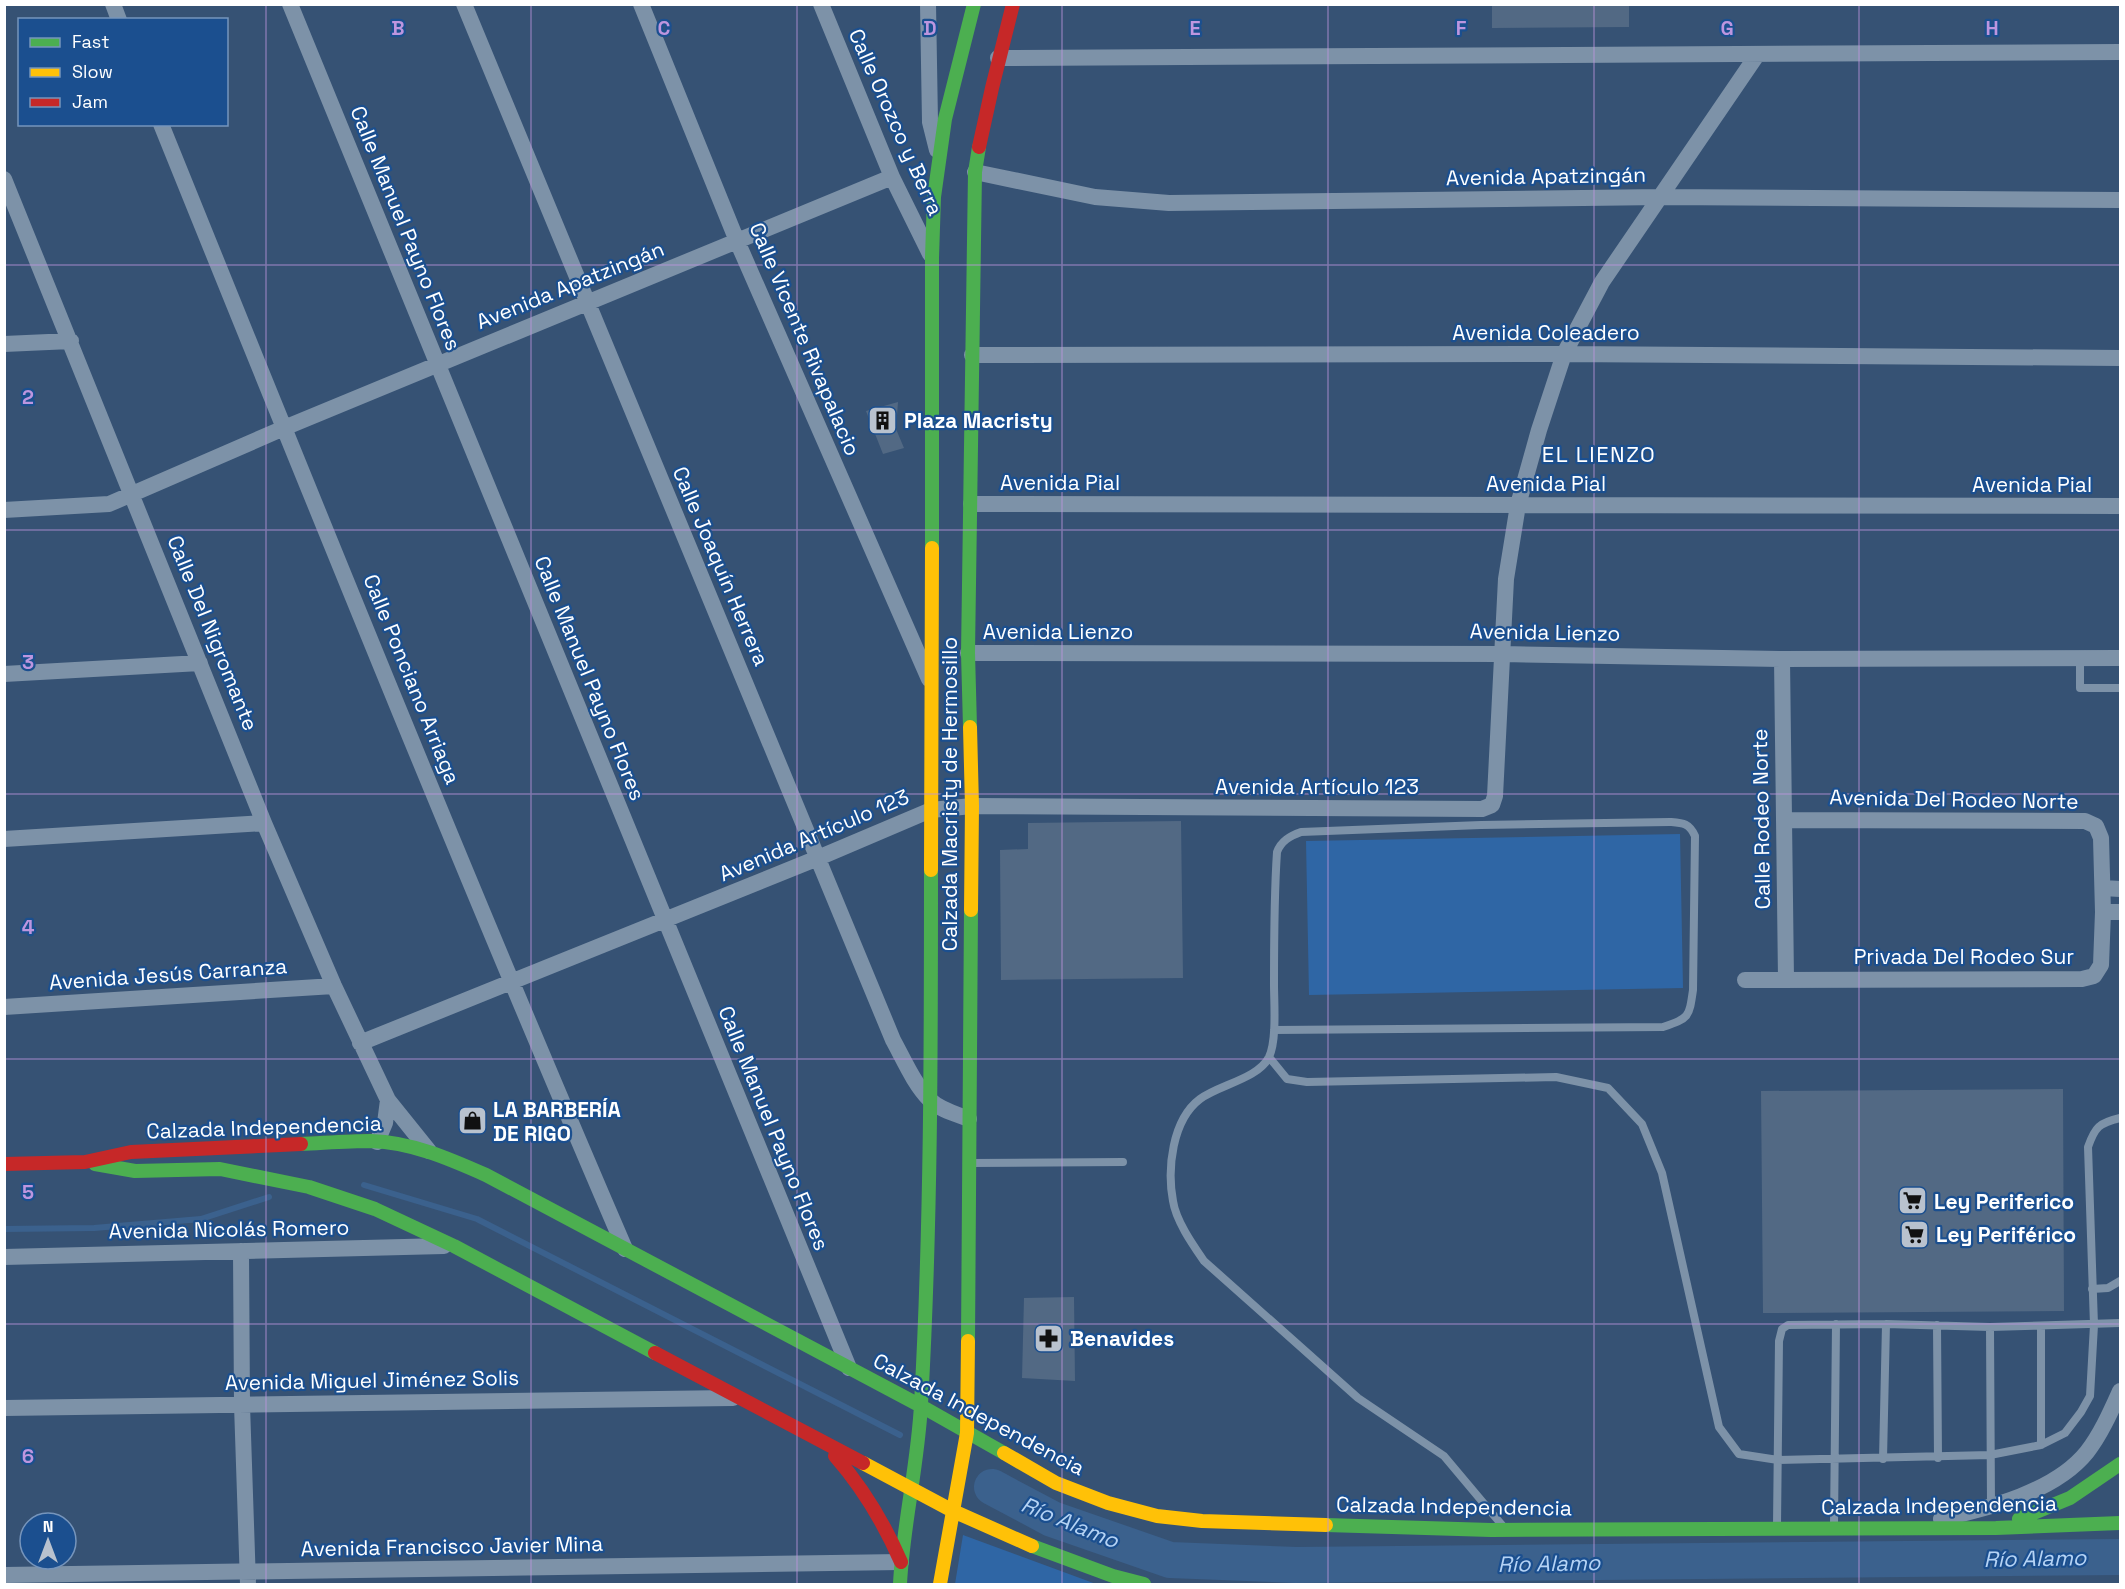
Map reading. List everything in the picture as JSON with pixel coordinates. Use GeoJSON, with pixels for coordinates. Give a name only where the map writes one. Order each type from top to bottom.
{"type":"FeatureCollection","features":[{"type":"Feature","properties":{"kind":"main road","name":"Calzada Macristy de Hermosillo"},"geometry":{"type":"LineString","coordinates":[[900,1584],[921,1406],[931,1101],[934,191],[959,55],[974,4]]}},
{"type":"Feature","properties":{"kind":"main road","name":"Calzada Macristy de Hermosillo"},"geometry":{"type":"LineString","coordinates":[[940,1584],[967,1433],[972,806],[968,653],[975,172],[998,58],[1013,4]]}},
{"type":"Feature","properties":{"kind":"main road"},"geometry":{"type":"LineString","coordinates":[[946,119],[954,142]]}},
{"type":"Feature","properties":{"kind":"main road"},"geometry":{"type":"LineString","coordinates":[[962,157],[975,172]]}},
{"type":"Feature","properties":{"kind":"main road","name":"Calzada Independencia"},"geometry":{"type":"LineString","coordinates":[[4,1164],[85,1162],[131,1152],[377,1142],[403,1145],[486,1175],[921,1406],[1056,1483],[1108,1503],[1157,1516],[1202,1521],[1506,1530],[1996,1528],[2121,1523]]}},
{"type":"Feature","properties":{"kind":"main road","name":"Calzada Independencia"},"geometry":{"type":"LineString","coordinates":[[85,1162],[135,1172],[220,1169],[309,1187],[375,1209],[454,1246],[953,1511],[1048,1553],[1113,1576],[1144,1584]]}},
{"type":"Feature","properties":{"kind":"main road"},"geometry":{"type":"LineString","coordinates":[[822,1442],[856,1479],[872,1502],[886,1525],[901,1562]]}},
{"type":"Feature","properties":{"kind":"main road"},"geometry":{"type":"LineString","coordinates":[[1996,1528],[2070,1498],[2121,1464]]}},
{"type":"Feature","properties":{"kind":"street","name":"Calle Manuel Payno Flores"},"geometry":{"type":"LineString","coordinates":[[290,4],[849,1368]]}},
{"type":"Feature","properties":{"kind":"street","name":"Calle Joaquín Herrera"},"geometry":{"type":"LineString","coordinates":[[464,4],[893,1040],[911,1074],[931,1101],[946,1111],[969,1119]]}},
{"type":"Feature","properties":{"kind":"street","name":"Calle Vicente Rivapalacio"},"geometry":{"type":"LineString","coordinates":[[641,4],[737,241],[933,688]]}},
{"type":"Feature","properties":{"kind":"street","name":"Calle Orozco y Berra"},"geometry":{"type":"LineString","coordinates":[[821,4],[892,177],[932,258]]}},
{"type":"Feature","properties":{"kind":"street"},"geometry":{"type":"LineString","coordinates":[[928,4],[930,122],[939,157]]}},
{"type":"Feature","properties":{"kind":"street"},"geometry":{"type":"LineString","coordinates":[[998,58],[2121,52]]}},
{"type":"Feature","properties":{"kind":"street"},"geometry":{"type":"LineString","coordinates":[[1491,805],[1495,796],[1506,579],[1518,505],[1564,354],[1602,282],[1757,55]]}},
{"type":"Feature","properties":{"kind":"street","name":"Calle Ponciano Arriaga"},"geometry":{"type":"LineString","coordinates":[[162,126],[512,981],[625,1249]]}},
{"type":"Feature","properties":{"kind":"street","name":"Avenida Apatzingán"},"geometry":{"type":"LineString","coordinates":[[975,172],[1095,197],[1169,203],[1660,197],[2121,200]]}},
{"type":"Feature","properties":{"kind":"street","name":"Avenida Apatzingán"},"geometry":{"type":"LineString","coordinates":[[4,510],[109,504],[284,428],[892,177]]}},
{"type":"Feature","properties":{"kind":"street","name":"Calle Del Nigromante"},"geometry":{"type":"LineString","coordinates":[[4,179],[133,493],[264,823],[334,986],[388,1100],[431,1154]]}},
{"type":"Feature","properties":{"kind":"street"},"geometry":{"type":"LineString","coordinates":[[4,344],[71,341]]}},
{"type":"Feature","properties":{"kind":"street","name":"Avenida Coleadero"},"geometry":{"type":"LineString","coordinates":[[972,356],[1564,354],[2121,358]]}},
{"type":"Feature","properties":{"kind":"street","name":"Avenida Pial"},"geometry":{"type":"LineString","coordinates":[[971,504],[2121,506]]}},
{"type":"Feature","properties":{"kind":"street","name":"Avenida Lienzo"},"geometry":{"type":"LineString","coordinates":[[968,653],[1503,654],[1782,659],[2121,658]]}},
{"type":"Feature","properties":{"kind":"street","name":"Calle Rodeo Norte"},"geometry":{"type":"LineString","coordinates":[[1782,659],[1786,979]]}},
{"type":"Feature","properties":{"kind":"street"},"geometry":{"type":"LineString","coordinates":[[4,674],[200,663]]}},
{"type":"Feature","properties":{"kind":"street","name":"Avenida Artículo 123"},"geometry":{"type":"LineString","coordinates":[[360,1043],[931,810],[972,806],[1482,809],[1491,805]]}},
{"type":"Feature","properties":{"kind":"street","name":"Avenida Del Rodeo Norte"},"geometry":{"type":"LineString","coordinates":[[1784,820],[2085,820],[2096,826],[2101,838],[2103,888]]}},
{"type":"Feature","properties":{"kind":"street"},"geometry":{"type":"LineString","coordinates":[[4,838],[264,823]]}},
{"type":"Feature","properties":{"kind":"street"},"geometry":{"type":"LineString","coordinates":[[2103,888],[2121,889]]}},
{"type":"Feature","properties":{"kind":"street","name":"Privada Del Rodeo Sur"},"geometry":{"type":"LineString","coordinates":[[1745,980],[2082,979],[2094,976],[2101,965],[2103,888]]}},
{"type":"Feature","properties":{"kind":"street"},"geometry":{"type":"LineString","coordinates":[[2103,912],[2121,912]]}},
{"type":"Feature","properties":{"kind":"street","name":"Avenida Jesús Carranza"},"geometry":{"type":"LineString","coordinates":[[4,1007],[334,986]]}},
{"type":"Feature","properties":{"kind":"street"},"geometry":{"type":"LineString","coordinates":[[377,1142],[385,1123],[388,1100]]}},
{"type":"Feature","properties":{"kind":"street","name":"Avenida Nicolás Romero"},"geometry":{"type":"LineString","coordinates":[[4,1257],[454,1246]]}},
{"type":"Feature","properties":{"kind":"street"},"geometry":{"type":"LineString","coordinates":[[241,1251],[248,1578]]}},
{"type":"Feature","properties":{"kind":"street"},"geometry":{"type":"LineString","coordinates":[[1901,1528],[1991,1506],[2025,1495],[2064,1473],[2086,1452],[2121,1391]]}},
{"type":"Feature","properties":{"kind":"street","name":"Avenida Miguel Jiménez Solis"},"geometry":{"type":"LineString","coordinates":[[4,1408],[740,1398]]}},
{"type":"Feature","properties":{"kind":"street","name":"Avenida Francisco Javier Mina"},"geometry":{"type":"LineString","coordinates":[[4,1575],[248,1578],[901,1562]]}},
{"type":"Feature","properties":{"kind":"lane"},"geometry":{"type":"LineString","coordinates":[[2080,658],[2080,688],[2121,688]]}},
{"type":"Feature","properties":{"kind":"lane"},"geometry":{"type":"LineString","coordinates":[[1481,825],[1487,819],[1491,805]]}},
{"type":"Feature","properties":{"kind":"lane"},"geometry":{"type":"LineString","coordinates":[[1274,1030],[1662,1027],[1683,1020],[1690,1010],[1693,990],[1695,836],[1691,827],[1670,822],[1481,825],[1300,832],[1280,845],[1277,852],[1274,897],[1274,1030],[1269,1057],[1258,1069],[1199,1099],[1183,1120],[1171,1154],[1173,1202],[1188,1237],[1204,1261],[1358,1398],[1444,1456],[1506,1530]]}},
{"type":"Feature","properties":{"kind":"lane"},"geometry":{"type":"LineString","coordinates":[[1269,1057],[1287,1079],[1307,1082],[1556,1077],[1608,1088],[1642,1124],[1662,1173],[1719,1428],[1739,1454],[1778,1460],[1990,1455],[2041,1445],[2065,1433],[2090,1396],[2094,1325],[2088,1147],[2094,1131],[2104,1122],[2121,1118]]}},
{"type":"Feature","properties":{"kind":"lane"},"geometry":{"type":"LineString","coordinates":[[970,1164],[1123,1162]]}},
{"type":"Feature","properties":{"kind":"lane"},"geometry":{"type":"LineString","coordinates":[[2092,1289],[2108,1288],[2121,1281]]}},
{"type":"Feature","properties":{"kind":"lane"},"geometry":{"type":"LineString","coordinates":[[1777,1529],[1779,1341],[1782,1329],[1788,1325],[1886,1324],[1990,1327],[2121,1323]]}},
{"type":"Feature","properties":{"kind":"lane"},"geometry":{"type":"LineString","coordinates":[[1833,1529],[1836,1324]]}},
{"type":"Feature","properties":{"kind":"lane"},"geometry":{"type":"LineString","coordinates":[[1883,1459],[1886,1324]]}},
{"type":"Feature","properties":{"kind":"lane"},"geometry":{"type":"LineString","coordinates":[[1937,1325],[1938,1458]]}},
{"type":"Feature","properties":{"kind":"lane"},"geometry":{"type":"LineString","coordinates":[[2041,1326],[2041,1445]]}},
{"type":"Feature","properties":{"kind":"lane"},"geometry":{"type":"LineString","coordinates":[[1990,1327],[1991,1506]]}},
{"type":"Feature","properties":{"kind":"shaded area"},"geometry":{"type":"Polygon","coordinates":[[[1680,834],[1683,988],[1309,995],[1306,841],[1680,834]]]}},
{"type":"Feature","properties":{"kind":"shaded area"},"geometry":{"type":"Polygon","coordinates":[[[963,1535],[1096,1584],[955,1584],[963,1535]]]}},
{"type":"Feature","properties":{"kind":"building"},"geometry":{"type":"Polygon","coordinates":[[[1492,4],[1629,4],[1629,27],[1492,28],[1492,4]]]}},
{"type":"Feature","properties":{"kind":"building","name":"Plaza Macristy"},"geometry":{"type":"Polygon","coordinates":[[[898,402],[896,429],[904,448],[883,454],[866,411],[898,402]]]}},
{"type":"Feature","properties":{"kind":"building"},"geometry":{"type":"Polygon","coordinates":[[[1181,821],[1183,978],[1001,980],[1000,850],[1028,849],[1028,823],[1181,821]]]}},
{"type":"Feature","properties":{"kind":"building","name":"Ley Periferico"},"geometry":{"type":"Polygon","coordinates":[[[2063,1089],[2064,1311],[1763,1313],[1761,1091],[2063,1089]]]}},
{"type":"Feature","properties":{"kind":"building","name":"Benavides"},"geometry":{"type":"Polygon","coordinates":[[[1074,1297],[1075,1381],[1022,1378],[1024,1298],[1074,1297]]]}},
{"type":"Feature","properties":{"kind":"waterway"},"geometry":{"type":"LineString","coordinates":[[364,1185],[477,1219],[900,1435]]}},
{"type":"Feature","properties":{"kind":"waterway"},"geometry":{"type":"LineString","coordinates":[[4,1229],[94,1228],[201,1219],[269,1197]]}},
{"type":"Feature","properties":{"kind":"waterway","name":"Río Alamo"},"geometry":{"type":"LineString","coordinates":[[992,1487],[1052,1519],[1170,1560],[1296,1565],[2120,1557]]}},
{"type":"Feature","properties":{"kind":"traffic: fast"},"geometry":{"type":"LineString","coordinates":[[932,548],[934,197],[945,119],[974,4]]}},
{"type":"Feature","properties":{"kind":"traffic: fast"},"geometry":{"type":"LineString","coordinates":[[970,727],[968,653],[975,172],[979,147]]}},
{"type":"Feature","properties":{"kind":"traffic: fast"},"geometry":{"type":"LineString","coordinates":[[900,1584],[919,1427],[927,1270],[931,870]]}},
{"type":"Feature","properties":{"kind":"traffic: fast"},"geometry":{"type":"LineString","coordinates":[[968,1341],[971,910]]}},
{"type":"Feature","properties":{"kind":"traffic: fast"},"geometry":{"type":"LineString","coordinates":[[301,1144],[362,1141],[401,1144],[444,1157],[486,1175],[921,1406],[1004,1453]]}},
{"type":"Feature","properties":{"kind":"traffic: fast"},"geometry":{"type":"LineString","coordinates":[[95,1164],[135,1171],[220,1169],[309,1187],[375,1209],[454,1246],[655,1353]]}},
{"type":"Feature","properties":{"kind":"traffic: fast"},"geometry":{"type":"LineString","coordinates":[[2019,1519],[2070,1498],[2120,1464]]}},
{"type":"Feature","properties":{"kind":"traffic: fast"},"geometry":{"type":"LineString","coordinates":[[1326,1525],[1491,1530],[1996,1528],[2120,1523]]}},
{"type":"Feature","properties":{"kind":"traffic: fast"},"geometry":{"type":"LineString","coordinates":[[1032,1546],[1113,1576],[1144,1584]]}},
{"type":"Feature","properties":{"kind":"traffic: slow"},"geometry":{"type":"LineString","coordinates":[[931,870],[932,548]]}},
{"type":"Feature","properties":{"kind":"traffic: slow"},"geometry":{"type":"LineString","coordinates":[[970,727],[971,910]]}},
{"type":"Feature","properties":{"kind":"traffic: slow"},"geometry":{"type":"LineString","coordinates":[[940,1584],[967,1433],[968,1341]]}},
{"type":"Feature","properties":{"kind":"traffic: slow"},"geometry":{"type":"LineString","coordinates":[[1004,1453],[1056,1483],[1108,1503],[1157,1516],[1202,1521],[1326,1525]]}},
{"type":"Feature","properties":{"kind":"traffic: slow"},"geometry":{"type":"LineString","coordinates":[[863,1463],[953,1511],[1032,1546]]}},
{"type":"Feature","properties":{"kind":"traffic: jam"},"geometry":{"type":"LineString","coordinates":[[979,147],[1013,4]]}},
{"type":"Feature","properties":{"kind":"traffic: jam"},"geometry":{"type":"LineString","coordinates":[[4,1164],[85,1162],[131,1152],[301,1144]]}},
{"type":"Feature","properties":{"kind":"traffic: jam"},"geometry":{"type":"LineString","coordinates":[[655,1353],[863,1463]]}},
{"type":"Feature","properties":{"kind":"traffic: jam"},"geometry":{"type":"LineString","coordinates":[[835,1456],[872,1506],[901,1562]]}},
{"type":"Feature","properties":{"kind":"place","name":"Plaza Macristy"},"geometry":{"type":"Point","coordinates":[883,420]}},
{"type":"Feature","properties":{"kind":"place","name":"LA BARBERÍA DE RIGO"},"geometry":{"type":"Point","coordinates":[472,1121]}},
{"type":"Feature","properties":{"kind":"place","name":"Ley Periferico"},"geometry":{"type":"Point","coordinates":[1913,1201]}},
{"type":"Feature","properties":{"kind":"place","name":"Ley Periférico"},"geometry":{"type":"Point","coordinates":[1915,1234]}},
{"type":"Feature","properties":{"kind":"place","name":"Benavides"},"geometry":{"type":"Point","coordinates":[1049,1338]}},
{"type":"Feature","properties":{"kind":"district","name":"EL LIENZO"},"geometry":{"type":"Point","coordinates":[1599,454]}}]}
